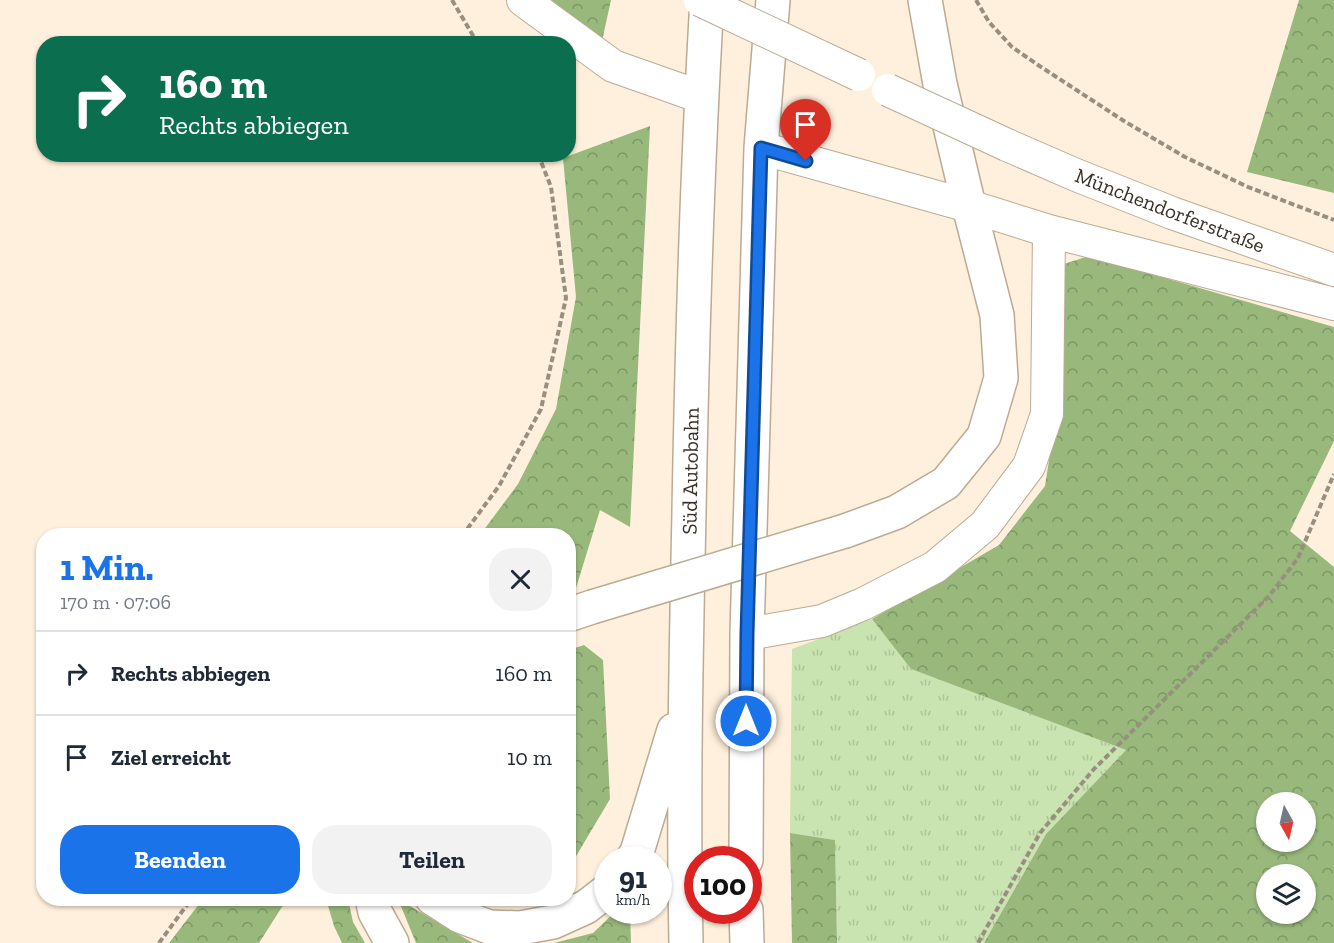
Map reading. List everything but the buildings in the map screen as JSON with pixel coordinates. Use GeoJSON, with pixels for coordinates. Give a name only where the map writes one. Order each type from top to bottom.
{"type":"FeatureCollection","features":[{"type":"Feature","properties":{"kind":"highway","name":"Süd Autobahn"},"geometry":{"type":"LineString","coordinates":[[686,943],[685,696],[693,327],[701,97],[707,0]]}},
{"type":"Feature","properties":{"kind":"highway"},"geometry":{"type":"LineString","coordinates":[[746,846],[747,634],[761,148],[773,0]]}},
{"type":"Feature","properties":{"kind":"highway"},"geometry":{"type":"LineString","coordinates":[[580,611],[845,531],[897,512],[946,483],[984,436],[1001,378],[997,315],[940,84],[925,0]]}},
{"type":"Feature","properties":{"kind":"highway"},"geometry":{"type":"LineString","coordinates":[[639,846],[685,696]]}},
{"type":"Feature","properties":{"kind":"highway"},"geometry":{"type":"LineString","coordinates":[[444,906],[460,916],[489,927],[520,928],[553,922],[586,907],[594,901]]}},
{"type":"Feature","properties":{"kind":"highway"},"geometry":{"type":"LineString","coordinates":[[374,906],[392,943]]}},
{"type":"Feature","properties":{"kind":"highway"},"geometry":{"type":"LineString","coordinates":[[746,924],[747,943]]}},
{"type":"Feature","properties":{"kind":"street"},"geometry":{"type":"LineString","coordinates":[[524,0],[573,36]]}},
{"type":"Feature","properties":{"kind":"street","name":"Münchendorferstraße"},"geometry":{"type":"LineString","coordinates":[[699,0],[888,90],[1076,175],[1172,213],[1334,270]]}},
{"type":"Feature","properties":{"kind":"street"},"geometry":{"type":"LineString","coordinates":[[576,39],[613,66],[701,97]]}},
{"type":"Feature","properties":{"kind":"street"},"geometry":{"type":"LineString","coordinates":[[761,148],[969,206],[1049,231],[1334,304]]}},
{"type":"Feature","properties":{"kind":"street"},"geometry":{"type":"LineString","coordinates":[[747,634],[822,621],[862,604],[935,567],[985,525],[1029,466],[1047,414],[1049,231]]}},
{"type":"Feature","properties":{"kind":"path"},"geometry":{"type":"LineString","coordinates":[[452,0],[473,36]]}},
{"type":"Feature","properties":{"kind":"path"},"geometry":{"type":"LineString","coordinates":[[976,0],[989,22],[1012,47],[1124,121],[1185,157],[1248,187],[1334,220]]}},
{"type":"Feature","properties":{"kind":"path"},"geometry":{"type":"LineString","coordinates":[[468,528],[499,486],[542,409],[566,298],[551,188],[541,162]]}},
{"type":"Feature","properties":{"kind":"path"},"geometry":{"type":"LineString","coordinates":[[978,943],[1040,833],[1094,769],[1269,596],[1298,558],[1334,474]]}},
{"type":"Feature","properties":{"kind":"path"},"geometry":{"type":"LineString","coordinates":[[159,943],[186,906]]}},
{"type":"Feature","properties":{"kind":"green space"},"geometry":{"type":"Polygon","coordinates":[[[544,0],[611,0],[602,41],[544,0]]]}},
{"type":"Feature","properties":{"kind":"green space"},"geometry":{"type":"Polygon","coordinates":[[[1299,0],[1334,0],[1334,193],[1247,172],[1299,0]]]}},
{"type":"Feature","properties":{"kind":"green space"},"geometry":{"type":"Polygon","coordinates":[[[650,126],[630,527],[600,510],[576,588],[576,528],[485,528],[518,484],[556,409],[576,297],[563,162],[576,162],[576,153],[650,126]]]}},
{"type":"Feature","properties":{"kind":"green space"},"geometry":{"type":"Polygon","coordinates":[[[1089,256],[1334,327],[1334,441],[1290,531],[1334,567],[1334,943],[984,943],[1046,834],[1126,750],[911,669],[872,619],[999,545],[1045,486],[1056,415],[1064,264],[1089,256]]]}},
{"type":"Feature","properties":{"kind":"green space"},"geometry":{"type":"Polygon","coordinates":[[[872,619],[911,669],[1126,750],[1046,834],[984,943],[837,943],[835,840],[790,833],[792,649],[872,619]]]}},
{"type":"Feature","properties":{"kind":"green space"},"geometry":{"type":"Polygon","coordinates":[[[584,645],[603,660],[610,799],[576,856],[576,648],[584,645]]]}},
{"type":"Feature","properties":{"kind":"green space"},"geometry":{"type":"Polygon","coordinates":[[[790,833],[835,840],[837,943],[792,943],[790,833]]]}},
{"type":"Feature","properties":{"kind":"green space"},"geometry":{"type":"Polygon","coordinates":[[[198,906],[283,906],[259,943],[169,943],[198,906]]]}},
{"type":"Feature","properties":{"kind":"green space"},"geometry":{"type":"Polygon","coordinates":[[[328,906],[350,906],[353,922],[365,943],[342,943],[328,906]]]}},
{"type":"Feature","properties":{"kind":"green space"},"geometry":{"type":"Polygon","coordinates":[[[401,906],[410,906],[473,943],[416,943],[401,906]]]}},
{"type":"Feature","properties":{"kind":"green space"},"geometry":{"type":"Polygon","coordinates":[[[602,924],[630,924],[631,943],[554,943],[593,933],[602,924]]]}},
{"type":"Feature","properties":{"kind":"route"},"geometry":{"type":"LineString","coordinates":[[746,721],[761,148],[806,161]]}}]}
